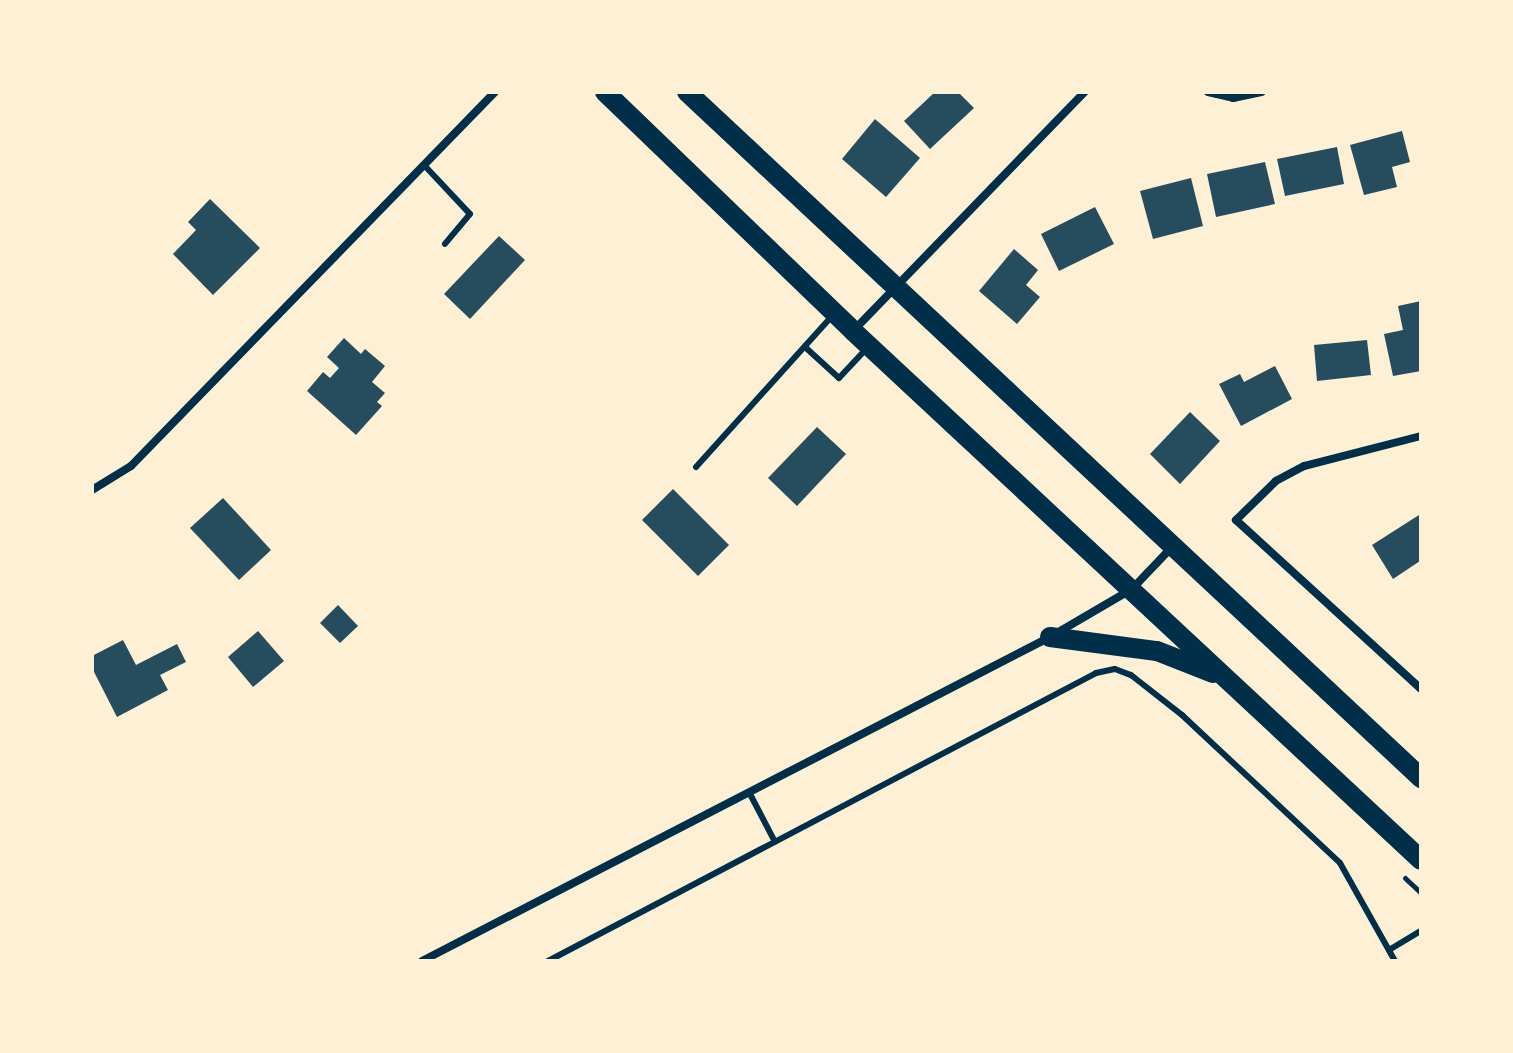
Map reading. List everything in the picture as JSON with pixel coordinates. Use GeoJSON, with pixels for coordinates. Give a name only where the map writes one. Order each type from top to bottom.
{"type":"FeatureCollection","features":[{"type":"Feature","properties":{"kind":"main road"},"geometry":{"type":"LineString","coordinates":[[605,92],[853,331],[1421,860]]}},
{"type":"Feature","properties":{"kind":"main road"},"geometry":{"type":"LineString","coordinates":[[687,92],[1421,778]]}},
{"type":"Feature","properties":{"kind":"main road"},"geometry":{"type":"LineString","coordinates":[[1050,637],[1157,651],[1222,676]]}},
{"type":"Feature","properties":{"kind":"street"},"geometry":{"type":"LineString","coordinates":[[92,490],[131,466],[495,92]]}},
{"type":"Feature","properties":{"kind":"street"},"geometry":{"type":"LineString","coordinates":[[853,331],[1085,92]]}},
{"type":"Feature","properties":{"kind":"street"},"geometry":{"type":"LineString","coordinates":[[1208,92],[1233,98],[1261,92]]}},
{"type":"Feature","properties":{"kind":"street"},"geometry":{"type":"LineString","coordinates":[[1421,436],[1304,466],[1276,481],[1236,520],[1421,689]]}},
{"type":"Feature","properties":{"kind":"street"},"geometry":{"type":"LineString","coordinates":[[422,961],[1050,637],[1132,589],[1172,547]]}},
{"type":"Feature","properties":{"kind":"lane"},"geometry":{"type":"LineString","coordinates":[[424,165],[470,214],[445,244]]}},
{"type":"Feature","properties":{"kind":"lane"},"geometry":{"type":"LineString","coordinates":[[696,467],[835,313]]}},
{"type":"Feature","properties":{"kind":"lane"},"geometry":{"type":"LineString","coordinates":[[805,347],[839,378],[869,346]]}},
{"type":"Feature","properties":{"kind":"lane"},"geometry":{"type":"LineString","coordinates":[[548,961],[1096,673],[1115,669],[1131,675],[1182,715],[1340,863],[1395,961]]}},
{"type":"Feature","properties":{"kind":"lane"},"geometry":{"type":"LineString","coordinates":[[749,792],[775,842]]}},
{"type":"Feature","properties":{"kind":"lane"},"geometry":{"type":"LineString","coordinates":[[1389,950],[1421,931]]}},
{"type":"Feature","properties":{"kind":"building"},"geometry":{"type":"Polygon","coordinates":[[[935,92],[958,92],[974,108],[930,149],[904,121],[935,92]]]}},
{"type":"Feature","properties":{"kind":"building"},"geometry":{"type":"Polygon","coordinates":[[[875,119],[920,158],[886,197],[842,159],[875,119]]]}},
{"type":"Feature","properties":{"kind":"building"},"geometry":{"type":"Polygon","coordinates":[[[1402,131],[1410,162],[1392,167],[1397,187],[1364,195],[1350,145],[1402,131]]]}},
{"type":"Feature","properties":{"kind":"building"},"geometry":{"type":"Polygon","coordinates":[[[1337,147],[1344,184],[1285,196],[1277,159],[1337,147]]]}},
{"type":"Feature","properties":{"kind":"building"},"geometry":{"type":"Polygon","coordinates":[[[1265,162],[1275,204],[1216,217],[1207,174],[1265,162]]]}},
{"type":"Feature","properties":{"kind":"building"},"geometry":{"type":"Polygon","coordinates":[[[1191,178],[1203,226],[1153,239],[1140,191],[1191,178]]]}},
{"type":"Feature","properties":{"kind":"building"},"geometry":{"type":"Polygon","coordinates":[[[210,199],[260,248],[213,295],[173,254],[196,230],[188,222],[210,199]]]}},
{"type":"Feature","properties":{"kind":"building"},"geometry":{"type":"Polygon","coordinates":[[[1095,207],[1114,244],[1059,271],[1041,234],[1095,207]]]}},
{"type":"Feature","properties":{"kind":"building"},"geometry":{"type":"Polygon","coordinates":[[[499,236],[525,260],[470,319],[444,294],[499,236]]]}},
{"type":"Feature","properties":{"kind":"building"},"geometry":{"type":"Polygon","coordinates":[[[1014,249],[1038,270],[1026,285],[1040,297],[1017,324],[979,291],[1014,249]]]}},
{"type":"Feature","properties":{"kind":"building"},"geometry":{"type":"Polygon","coordinates":[[[1421,301],[1421,371],[1393,376],[1384,334],[1403,330],[1398,306],[1421,301]]]}},
{"type":"Feature","properties":{"kind":"building"},"geometry":{"type":"Polygon","coordinates":[[[344,338],[361,354],[365,349],[385,366],[372,382],[385,393],[377,402],[382,406],[356,435],[307,391],[323,372],[330,378],[339,368],[327,357],[344,338]]]}},
{"type":"Feature","properties":{"kind":"building"},"geometry":{"type":"Polygon","coordinates":[[[1367,340],[1371,375],[1317,381],[1314,345],[1367,340]]]}},
{"type":"Feature","properties":{"kind":"building"},"geometry":{"type":"Polygon","coordinates":[[[1275,366],[1292,399],[1241,426],[1219,384],[1240,374],[1244,382],[1275,366]]]}},
{"type":"Feature","properties":{"kind":"building"},"geometry":{"type":"Polygon","coordinates":[[[1190,412],[1220,441],[1180,484],[1150,454],[1190,412]]]}},
{"type":"Feature","properties":{"kind":"building"},"geometry":{"type":"Polygon","coordinates":[[[817,427],[846,454],[797,506],[768,478],[817,427]]]}},
{"type":"Feature","properties":{"kind":"building"},"geometry":{"type":"Polygon","coordinates":[[[673,489],[729,545],[698,576],[642,520],[673,489]]]}},
{"type":"Feature","properties":{"kind":"building"},"geometry":{"type":"Polygon","coordinates":[[[223,498],[271,550],[239,580],[190,528],[223,498]]]}},
{"type":"Feature","properties":{"kind":"building"},"geometry":{"type":"Polygon","coordinates":[[[1419,515],[1420,561],[1393,579],[1372,545],[1419,515]]]}},
{"type":"Feature","properties":{"kind":"building"},"geometry":{"type":"Polygon","coordinates":[[[338,605],[358,626],[340,643],[320,623],[338,605]]]}},
{"type":"Feature","properties":{"kind":"building"},"geometry":{"type":"Polygon","coordinates":[[[258,631],[284,661],[253,687],[228,657],[258,631]]]}},
{"type":"Feature","properties":{"kind":"building"},"geometry":{"type":"Polygon","coordinates":[[[123,640],[136,665],[177,644],[186,662],[160,675],[168,690],[117,717],[92,668],[92,656],[123,640]]]}}]}
